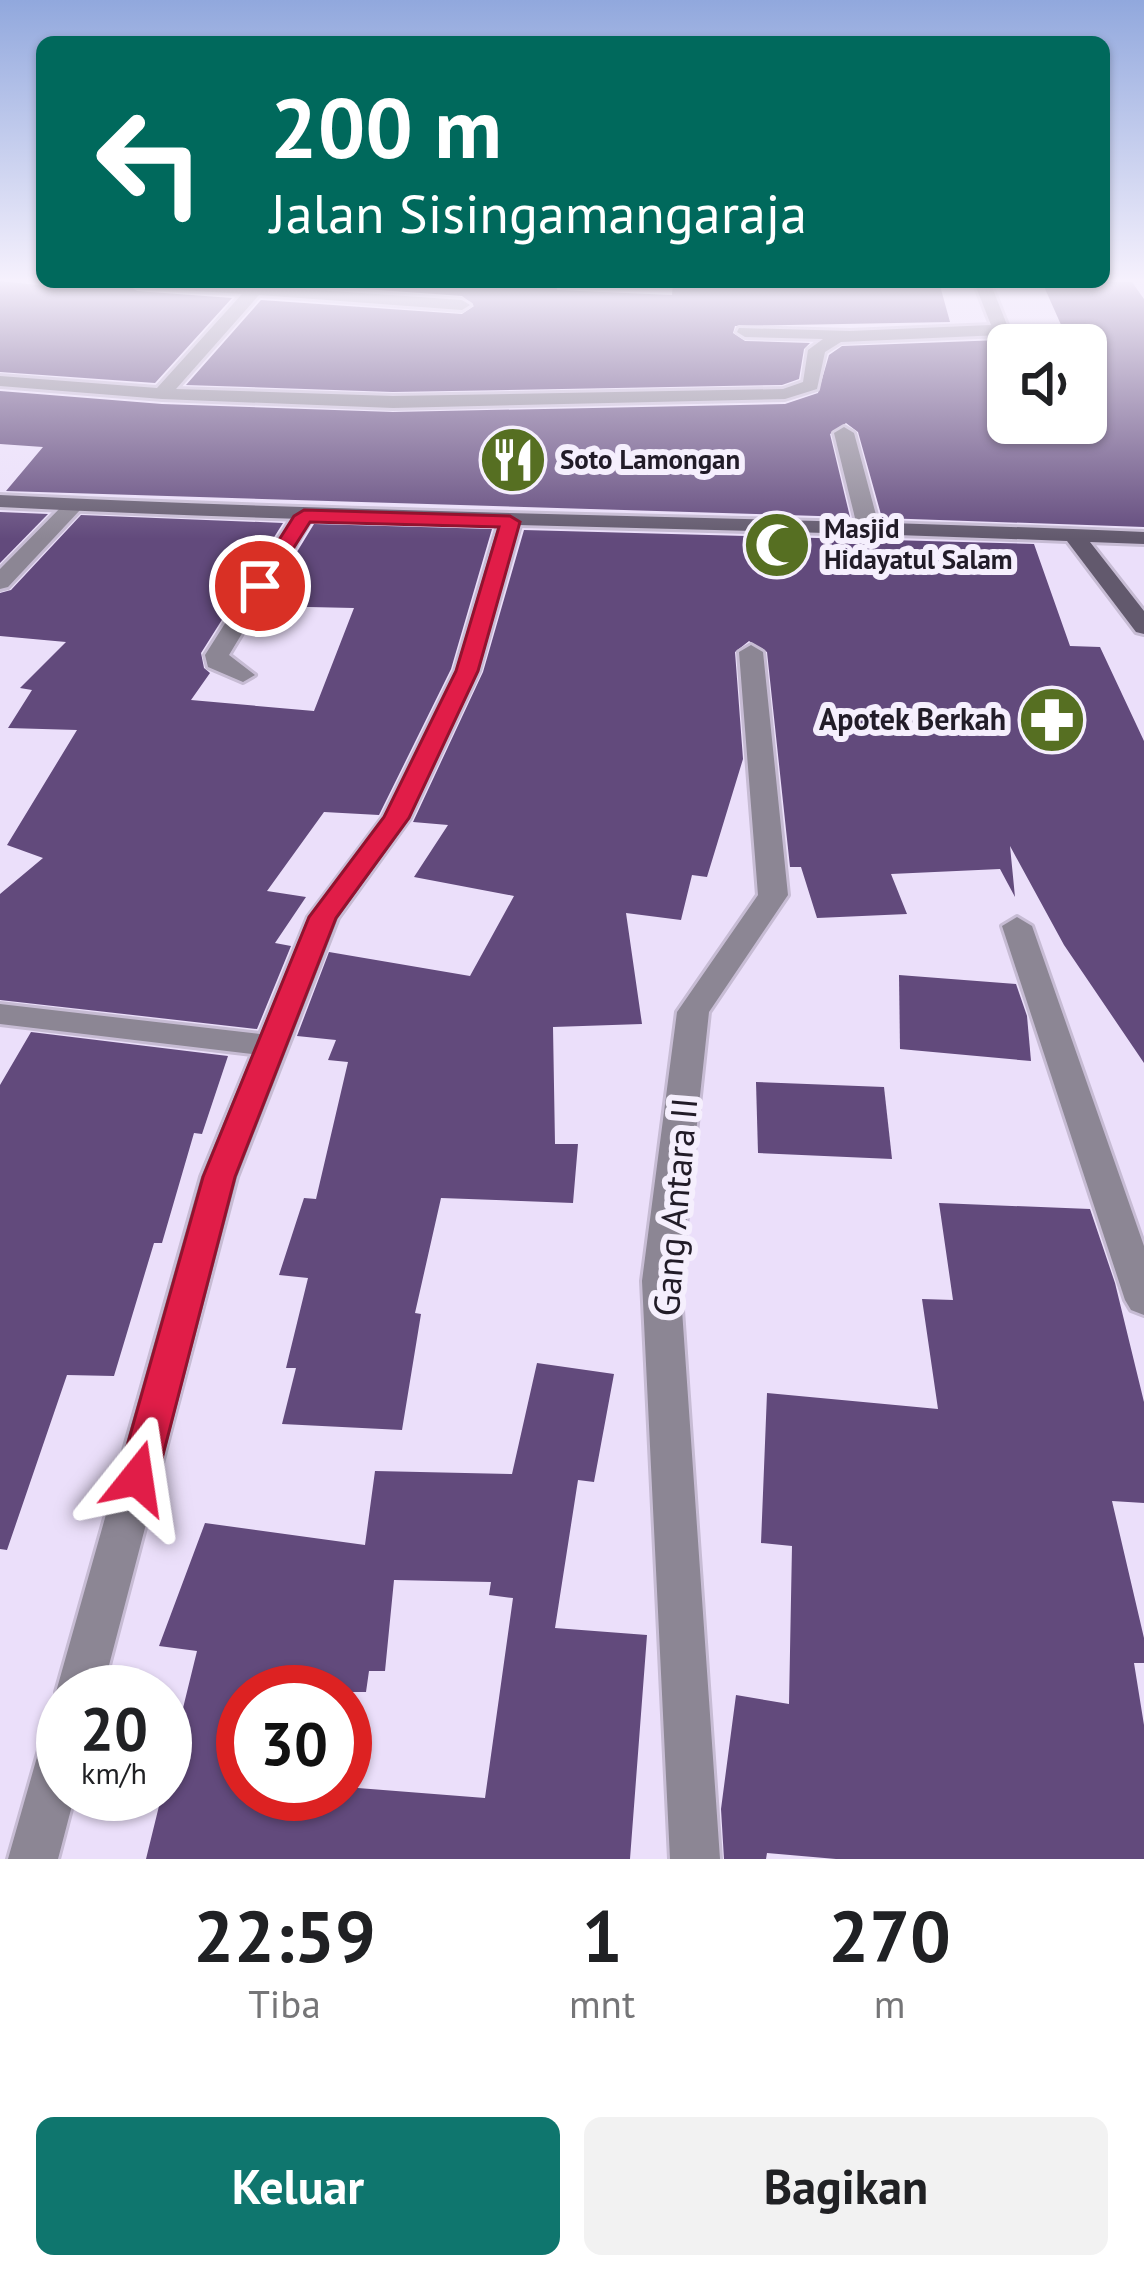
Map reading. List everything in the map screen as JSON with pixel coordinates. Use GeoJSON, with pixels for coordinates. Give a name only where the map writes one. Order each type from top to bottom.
{"type":"FeatureCollection","features":[{"type":"Feature","properties":{"kind":"main road"},"geometry":{"type":"LineString","coordinates":[[0,501],[304,516],[868,526],[1144,538]]}},
{"type":"Feature","properties":{"kind":"main road"},"geometry":{"type":"LineString","coordinates":[[1072,532],[1144,627]]}},
{"type":"Feature","properties":{"kind":"street"},"geometry":{"type":"LineString","coordinates":[[162,394],[187,366]]}},
{"type":"Feature","properties":{"kind":"street"},"geometry":{"type":"LineString","coordinates":[[0,381],[162,394],[393,402],[764,396],[811,385],[814,366]]}},
{"type":"Feature","properties":{"kind":"street"},"geometry":{"type":"LineString","coordinates":[[844,433],[868,526]]}},
{"type":"Feature","properties":{"kind":"street"},"geometry":{"type":"LineString","coordinates":[[0,582],[74,505]]}},
{"type":"Feature","properties":{"kind":"street"},"geometry":{"type":"LineString","coordinates":[[243,675],[217,662],[217,655],[304,516]]}},
{"type":"Feature","properties":{"kind":"street"},"geometry":{"type":"LineString","coordinates":[[86,1665],[219,1177],[323,917],[396,818],[467,671],[510,522]]}},
{"type":"Feature","properties":{"kind":"street","name":"Gang Antara II"},"geometry":{"type":"LineString","coordinates":[[695,1859],[662,1281],[693,1012],[773,895],[751,652]]}},
{"type":"Feature","properties":{"kind":"street"},"geometry":{"type":"LineString","coordinates":[[1017,926],[1144,1300]]}},
{"type":"Feature","properties":{"kind":"street"},"geometry":{"type":"LineString","coordinates":[[0,1014],[272,1046]]}},
{"type":"Feature","properties":{"kind":"street"},"geometry":{"type":"LineString","coordinates":[[33,1859],[43,1821]]}},
{"type":"Feature","properties":{"kind":"building"},"geometry":{"type":"Polygon","coordinates":[[[0,366],[171,366],[155,383],[0,372],[0,366]]]}},
{"type":"Feature","properties":{"kind":"building"},"geometry":{"type":"Polygon","coordinates":[[[203,366],[801,366],[799,379],[782,385],[393,392],[186,385],[203,366]]]}},
{"type":"Feature","properties":{"kind":"building"},"geometry":{"type":"Polygon","coordinates":[[[826,366],[987,366],[987,444],[1107,444],[1107,366],[1144,366],[1144,527],[882,518],[858,432],[846,423],[830,434],[850,517],[6,491],[43,447],[0,444],[0,391],[162,404],[393,412],[785,404],[818,393],[826,366]]]}},
{"type":"Feature","properties":{"kind":"building"},"geometry":{"type":"Polygon","coordinates":[[[0,512],[48,514],[0,563],[0,512]]]}},
{"type":"Feature","properties":{"kind":"building"},"geometry":{"type":"Polygon","coordinates":[[[81,515],[283,523],[201,653],[210,673],[191,700],[314,711],[354,608],[264,606],[314,524],[492,529],[451,669],[379,815],[324,812],[267,891],[306,897],[275,943],[291,946],[257,1029],[0,1000],[0,894],[43,858],[7,845],[77,730],[8,728],[32,690],[20,688],[66,642],[0,636],[0,593],[11,590],[81,515]]]}},
{"type":"Feature","properties":{"kind":"building"},"geometry":{"type":"Polygon","coordinates":[[[524,530],[1034,544],[1070,646],[1100,647],[1144,741],[1144,1063],[1064,945],[1010,846],[1015,897],[1000,869],[891,874],[907,914],[817,918],[801,867],[790,867],[767,652],[749,641],[735,652],[743,759],[707,877],[692,875],[681,920],[626,913],[642,1024],[553,1027],[555,1144],[578,1144],[573,1203],[441,1198],[415,1313],[421,1314],[402,1430],[282,1424],[296,1368],[286,1368],[308,1278],[279,1275],[304,1198],[316,1199],[348,1062],[328,1060],[336,1040],[297,1036],[329,952],[470,976],[514,896],[414,877],[448,825],[413,822],[483,672],[524,530]]]}},
{"type":"Feature","properties":{"kind":"building"},"geometry":{"type":"Polygon","coordinates":[[[899,975],[1016,984],[1027,1016],[1031,1061],[900,1049],[899,975]]]}},
{"type":"Feature","properties":{"kind":"building"},"geometry":{"type":"Polygon","coordinates":[[[31,1032],[228,1056],[202,1134],[194,1133],[162,1243],[154,1243],[114,1376],[67,1375],[7,1550],[0,1549],[0,1085],[31,1032]]]}},
{"type":"Feature","properties":{"kind":"building"},"geometry":{"type":"Polygon","coordinates":[[[756,1082],[884,1087],[892,1159],[758,1153],[756,1082]]]}},
{"type":"Feature","properties":{"kind":"building"},"geometry":{"type":"Polygon","coordinates":[[[939,1203],[1090,1209],[1115,1283],[1144,1402],[1144,1503],[1112,1501],[1144,1638],[1144,1663],[1134,1663],[1144,1725],[1144,1859],[836,1859],[767,1853],[766,1859],[724,1859],[721,1809],[736,1695],[789,1704],[792,1546],[761,1543],[767,1393],[938,1409],[922,1299],[953,1300],[939,1203]]]}},
{"type":"Feature","properties":{"kind":"building"},"geometry":{"type":"Polygon","coordinates":[[[537,1363],[614,1374],[594,1482],[578,1480],[555,1628],[647,1635],[630,1859],[146,1859],[155,1821],[192,1821],[192,1671],[197,1651],[159,1646],[205,1523],[365,1545],[375,1471],[512,1474],[537,1363]]]}},
{"type":"Feature","properties":{"kind":"place","name":"Soto Lamongan"},"geometry":{"type":"Point","coordinates":[513,460]}},
{"type":"Feature","properties":{"kind":"place","name":"Masjid Hidayatul Salam"},"geometry":{"type":"Point","coordinates":[777,545]}},
{"type":"Feature","properties":{"kind":"place","name":"Apotek Berkah"},"geometry":{"type":"Point","coordinates":[1052,720]}},
{"type":"Feature","properties":{"kind":"route"},"geometry":{"type":"LineString","coordinates":[[137,1478],[219,1177],[323,917],[396,818],[467,671],[510,522],[304,516],[260,586]]}}]}
